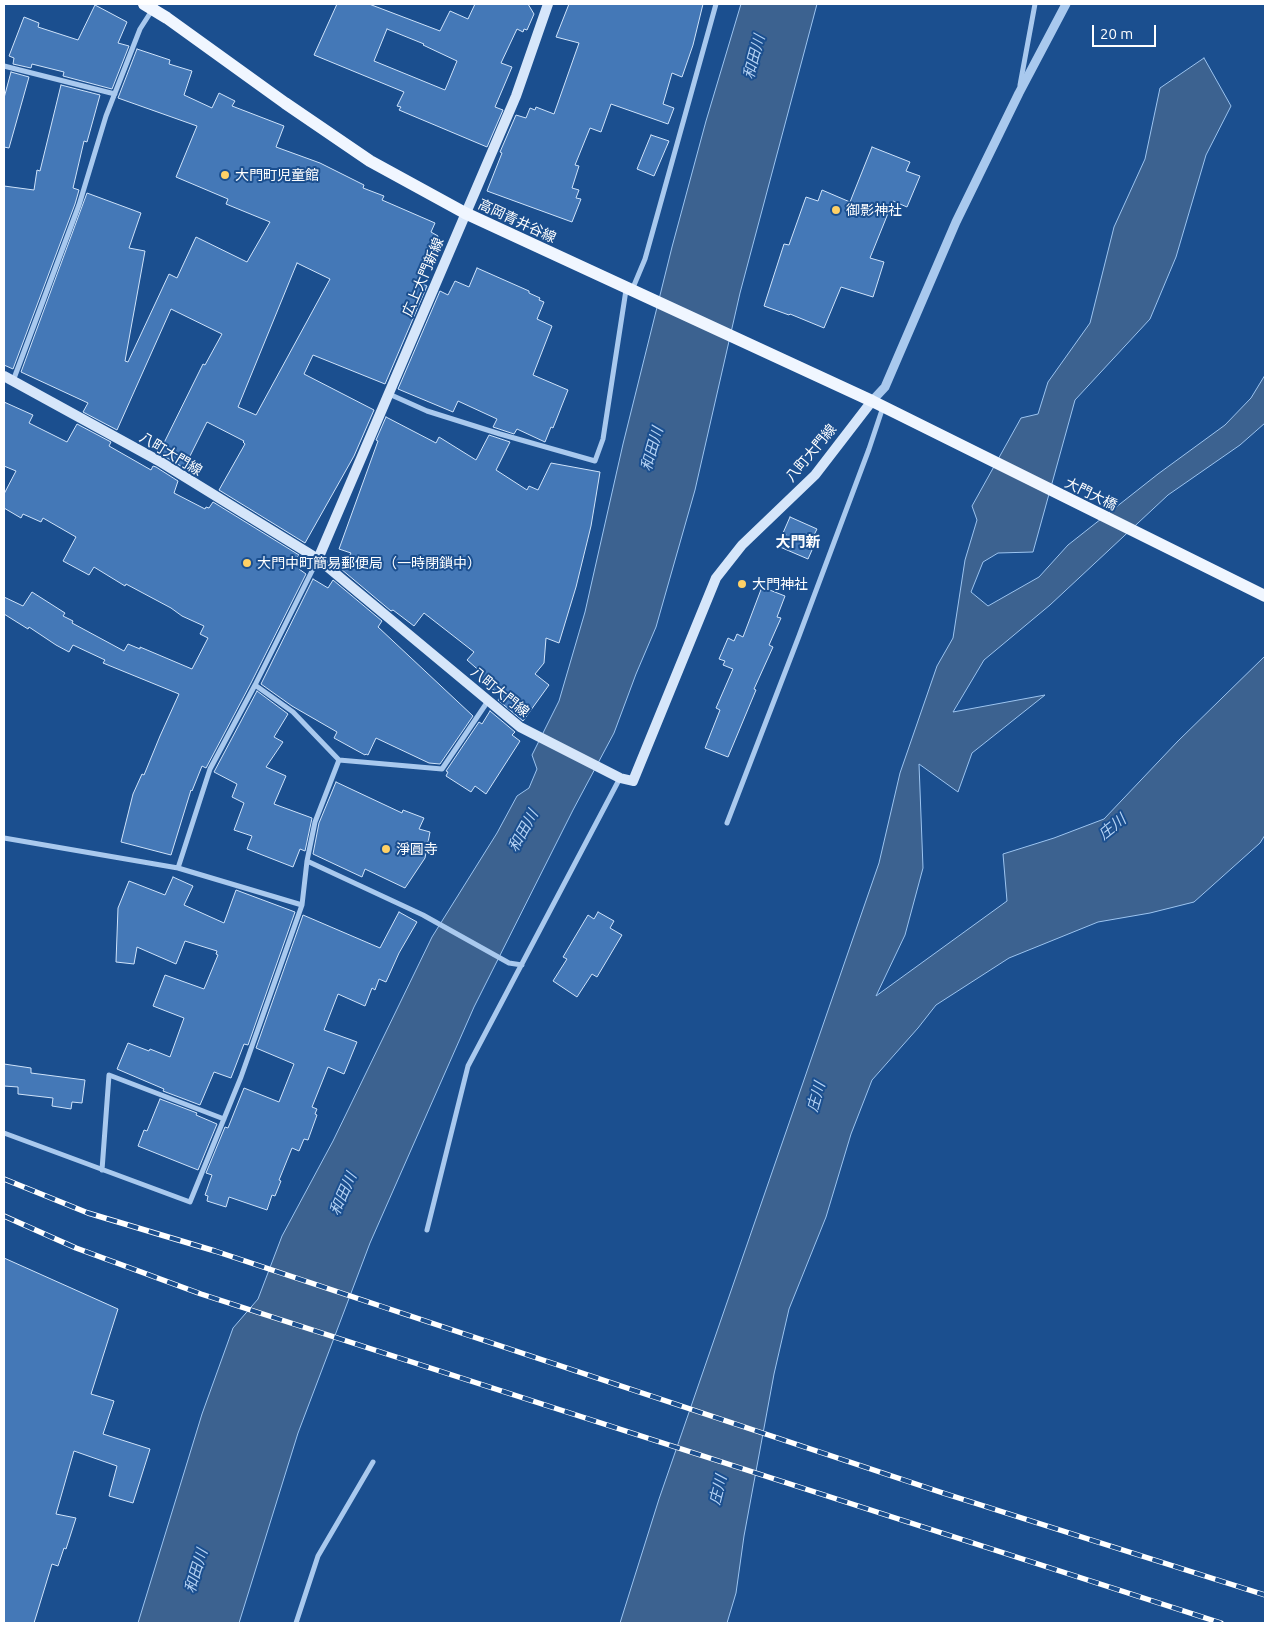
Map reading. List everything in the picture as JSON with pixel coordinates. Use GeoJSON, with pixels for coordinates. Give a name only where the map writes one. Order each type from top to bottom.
{"type":"FeatureCollection","features":[{"type":"Feature","properties":{"kind":"main road","name":"広上大門新線"},"geometry":{"type":"LineString","coordinates":[[318,559],[516,96],[548,4]]}},
{"type":"Feature","properties":{"kind":"main road","name":"高岡青井谷線"},"geometry":{"type":"LineString","coordinates":[[151,6],[285,103],[370,161],[465,214],[822,378],[904,418]]}},
{"type":"Feature","properties":{"kind":"main road","name":"八町大門線"},"geometry":{"type":"LineString","coordinates":[[9,378],[159,461],[318,559],[520,727],[620,778],[632,781],[716,578],[742,545],[815,475],[877,404]]}},
{"type":"Feature","properties":{"kind":"main road","name":"大門大橋"},"geometry":{"type":"LineString","coordinates":[[904,418],[1265,596]]}},
{"type":"Feature","properties":{"kind":"street"},"geometry":{"type":"LineString","coordinates":[[388,394],[427,411],[595,461],[603,439],[632,290],[644,259],[716,4]]}},
{"type":"Feature","properties":{"kind":"street"},"geometry":{"type":"LineString","coordinates":[[1019,92],[1035,4]]}},
{"type":"Feature","properties":{"kind":"street"},"geometry":{"type":"LineString","coordinates":[[727,823],[809,610],[877,404],[956,222],[1019,92],[1066,4]]}},
{"type":"Feature","properties":{"kind":"street"},"geometry":{"type":"LineString","coordinates":[[9,378],[79,206],[106,116],[151,6]]}},
{"type":"Feature","properties":{"kind":"street"},"geometry":{"type":"LineString","coordinates":[[4,66],[115,94]]}},
{"type":"Feature","properties":{"kind":"street"},"geometry":{"type":"LineString","coordinates":[[178,868],[210,769],[255,686],[318,559]]}},
{"type":"Feature","properties":{"kind":"street"},"geometry":{"type":"LineString","coordinates":[[255,686],[293,712],[339,760],[442,769],[488,701]]}},
{"type":"Feature","properties":{"kind":"street"},"geometry":{"type":"LineString","coordinates":[[4,1133],[190,1202],[241,1077],[302,904],[307,861],[315,822],[339,760]]}},
{"type":"Feature","properties":{"kind":"street"},"geometry":{"type":"LineString","coordinates":[[427,1230],[468,1066],[620,778]]}},
{"type":"Feature","properties":{"kind":"street"},"geometry":{"type":"LineString","coordinates":[[4,838],[178,868],[302,904]]}},
{"type":"Feature","properties":{"kind":"street"},"geometry":{"type":"LineString","coordinates":[[307,861],[423,915],[509,963],[522,965]]}},
{"type":"Feature","properties":{"kind":"street"},"geometry":{"type":"LineString","coordinates":[[102,1170],[109,1075],[224,1119]]}},
{"type":"Feature","properties":{"kind":"street"},"geometry":{"type":"LineString","coordinates":[[296,1623],[318,1556],[373,1462]]}},
{"type":"Feature","properties":{"kind":"water","name":"和田川"},"geometry":{"type":"Polygon","coordinates":[[[741,4],[817,4],[740,293],[695,490],[656,627],[614,733],[474,1007],[370,1243],[298,1433],[239,1623],[138,1623],[202,1414],[233,1328],[258,1299],[282,1236],[333,1141],[432,937],[497,833],[517,796],[529,788],[537,769],[532,755],[559,701],[585,612],[623,444],[672,247],[706,121],[741,4]]]}},
{"type":"Feature","properties":{"kind":"water","name":"庄川"},"geometry":{"type":"Polygon","coordinates":[[[1204,58],[1231,106],[1206,155],[1176,257],[1150,319],[1075,400],[1033,552],[998,553],[983,562],[971,592],[988,606],[1039,577],[1068,545],[1158,474],[1225,425],[1251,398],[1265,375],[1265,423],[1240,445],[1168,495],[1050,605],[984,660],[953,712],[1045,695],[972,753],[958,792],[919,764],[923,868],[905,935],[876,996],[1007,901],[1003,854],[1054,838],[1104,819],[1178,741],[1265,656],[1265,835],[1260,843],[1194,902],[1150,913],[1098,922],[1009,958],[936,1005],[872,1080],[851,1134],[826,1217],[789,1309],[774,1374],[744,1536],[736,1593],[727,1623],[620,1623],[659,1499],[879,863],[900,773],[937,666],[953,638],[965,560],[977,520],[972,506],[1021,418],[1038,414],[1048,382],[1090,323],[1114,227],[1145,159],[1160,88],[1204,58]]]}},
{"type":"Feature","properties":{"kind":"building"},"geometry":{"type":"Polygon","coordinates":[[[337,4],[369,4],[440,31],[450,11],[468,19],[475,4],[528,4],[534,14],[527,30],[524,29],[523,32],[517,29],[501,63],[512,67],[495,107],[503,110],[487,147],[399,110],[401,107],[397,106],[404,92],[314,55],[337,4]],[[387,29],[374,61],[445,90],[457,61],[424,44],[387,29]]]}},
{"type":"Feature","properties":{"kind":"building"},"geometry":{"type":"Polygon","coordinates":[[[569,4],[703,4],[693,45],[682,77],[672,73],[663,104],[674,108],[668,124],[611,104],[601,132],[590,128],[575,165],[579,166],[572,188],[579,190],[576,198],[581,199],[572,222],[487,191],[502,153],[500,152],[516,115],[526,118],[530,108],[535,110],[536,107],[554,114],[579,43],[556,37],[569,4]]]}},
{"type":"Feature","properties":{"kind":"building"},"geometry":{"type":"Polygon","coordinates":[[[95,5],[127,22],[118,43],[129,46],[112,89],[63,76],[64,72],[32,64],[31,68],[13,64],[14,58],[9,56],[24,17],[39,23],[38,27],[78,40],[95,5]]]}},
{"type":"Feature","properties":{"kind":"building"},"geometry":{"type":"Polygon","coordinates":[[[137,49],[170,60],[169,64],[192,71],[184,95],[212,108],[219,93],[235,101],[232,106],[284,126],[276,147],[320,163],[364,185],[363,188],[384,196],[382,200],[435,223],[431,232],[438,236],[419,282],[427,286],[385,384],[313,355],[304,374],[374,410],[354,456],[305,543],[219,490],[245,444],[244,441],[207,422],[184,468],[159,453],[203,364],[205,365],[222,334],[171,309],[117,430],[83,412],[88,403],[21,372],[87,193],[141,213],[129,248],[145,251],[125,361],[128,362],[169,274],[177,278],[196,237],[247,262],[270,222],[226,204],[228,199],[176,177],[197,126],[118,98],[137,49]],[[297,263],[238,407],[256,415],[330,279],[297,263]]]}},
{"type":"Feature","properties":{"kind":"building"},"geometry":{"type":"Polygon","coordinates":[[[11,72],[29,77],[9,148],[4,147],[4,98],[11,72]]]}},
{"type":"Feature","properties":{"kind":"building"},"geometry":{"type":"Polygon","coordinates":[[[61,85],[100,95],[87,142],[84,141],[73,188],[79,190],[75,204],[13,369],[4,365],[4,186],[34,190],[37,170],[40,171],[61,85]]]}},
{"type":"Feature","properties":{"kind":"building"},"geometry":{"type":"Polygon","coordinates":[[[651,135],[669,141],[654,176],[637,169],[651,135]]]}},
{"type":"Feature","properties":{"kind":"building"},"geometry":{"type":"Polygon","coordinates":[[[872,147],[910,162],[906,171],[920,176],[907,207],[893,201],[870,258],[884,262],[873,297],[841,287],[824,328],[764,306],[784,244],[789,245],[806,197],[818,201],[822,190],[850,202],[872,147]]]}},
{"type":"Feature","properties":{"kind":"building"},"geometry":{"type":"Polygon","coordinates":[[[477,268],[529,291],[529,293],[544,302],[537,319],[552,326],[533,375],[568,390],[553,428],[551,427],[545,442],[517,429],[514,434],[493,427],[497,419],[458,401],[453,412],[398,389],[440,291],[448,295],[455,281],[469,287],[477,268]]]}},
{"type":"Feature","properties":{"kind":"building"},"geometry":{"type":"Polygon","coordinates":[[[4,402],[33,415],[29,423],[67,442],[77,424],[111,442],[109,446],[151,470],[153,466],[156,467],[178,481],[174,493],[205,509],[206,507],[209,508],[213,502],[299,555],[294,563],[301,566],[299,569],[306,574],[206,768],[202,766],[191,790],[171,855],[121,842],[133,794],[142,774],[144,775],[179,694],[103,663],[105,660],[73,645],[69,652],[56,645],[29,627],[28,629],[4,614],[4,597],[23,606],[32,592],[65,613],[63,616],[73,621],[72,623],[124,651],[128,644],[140,649],[140,647],[192,669],[208,638],[200,634],[204,626],[182,616],[126,584],[125,586],[94,567],[89,575],[63,561],[76,537],[43,518],[41,522],[23,514],[21,518],[4,508],[4,494],[16,471],[4,466],[4,402]]]}},
{"type":"Feature","properties":{"kind":"building"},"geometry":{"type":"Polygon","coordinates":[[[386,417],[436,443],[439,437],[476,460],[489,435],[510,442],[496,470],[527,490],[529,486],[538,490],[551,463],[600,472],[591,526],[576,587],[559,643],[546,638],[544,663],[535,674],[549,685],[523,721],[498,700],[501,696],[480,679],[483,674],[467,660],[474,652],[424,613],[414,626],[393,610],[391,611],[341,569],[351,553],[339,549],[378,441],[376,440],[386,417]]]}},
{"type":"Feature","properties":{"kind":"building"},"geometry":{"type":"Polygon","coordinates":[[[790,517],[817,529],[812,539],[816,541],[808,559],[780,547],[786,534],[783,533],[790,517]]]}},
{"type":"Feature","properties":{"kind":"building"},"geometry":{"type":"Polygon","coordinates":[[[313,579],[328,588],[333,580],[382,621],[378,627],[473,716],[440,764],[429,763],[376,738],[368,755],[365,755],[334,738],[337,732],[292,706],[261,684],[313,579]]]}},
{"type":"Feature","properties":{"kind":"building"},"geometry":{"type":"Polygon","coordinates":[[[762,587],[785,596],[777,617],[781,618],[769,645],[773,647],[754,689],[756,690],[728,757],[705,748],[720,710],[716,708],[733,669],[723,665],[725,661],[719,659],[728,638],[734,641],[737,634],[743,637],[762,587]]]}},
{"type":"Feature","properties":{"kind":"building"},"geometry":{"type":"Polygon","coordinates":[[[257,691],[288,714],[274,737],[283,742],[266,767],[286,776],[274,804],[312,818],[305,851],[300,849],[293,867],[247,849],[252,836],[234,830],[244,803],[232,797],[237,784],[214,772],[257,691]]]}},
{"type":"Feature","properties":{"kind":"building"},"geometry":{"type":"Polygon","coordinates":[[[490,711],[515,732],[512,735],[520,741],[486,794],[475,786],[471,792],[446,776],[448,772],[446,771],[479,722],[482,724],[490,711]]]}},
{"type":"Feature","properties":{"kind":"building"},"geometry":{"type":"Polygon","coordinates":[[[336,782],[402,813],[403,810],[424,818],[419,829],[430,832],[425,858],[405,888],[365,869],[362,877],[313,854],[319,823],[336,782]]]}},
{"type":"Feature","properties":{"kind":"building"},"geometry":{"type":"Polygon","coordinates":[[[173,877],[193,886],[184,905],[224,923],[236,890],[295,912],[248,1045],[244,1044],[231,1078],[214,1072],[200,1105],[163,1091],[164,1089],[117,1069],[128,1043],[170,1057],[184,1018],[153,1006],[165,975],[204,989],[218,955],[216,954],[217,951],[185,941],[176,964],[137,947],[134,964],[116,962],[118,908],[129,881],[165,895],[173,877]]]}},
{"type":"Feature","properties":{"kind":"building"},"geometry":{"type":"Polygon","coordinates":[[[399,912],[417,922],[399,953],[386,982],[379,979],[375,990],[372,988],[365,1006],[338,994],[324,1030],[357,1042],[344,1074],[328,1067],[312,1107],[317,1109],[315,1114],[317,1115],[308,1140],[304,1139],[299,1151],[292,1148],[279,1180],[281,1181],[275,1196],[272,1195],[267,1210],[229,1197],[226,1207],[207,1201],[208,1196],[205,1195],[212,1175],[206,1173],[225,1127],[228,1128],[244,1088],[279,1102],[294,1064],[256,1048],[303,915],[380,948],[399,912]]]}},
{"type":"Feature","properties":{"kind":"building"},"geometry":{"type":"Polygon","coordinates":[[[598,912],[614,921],[610,928],[622,935],[597,977],[592,974],[577,997],[553,981],[567,959],[563,957],[588,915],[594,919],[598,912]]]}},
{"type":"Feature","properties":{"kind":"building"},"geometry":{"type":"Polygon","coordinates":[[[4,1064],[31,1068],[31,1073],[85,1080],[82,1103],[72,1102],[71,1109],[52,1106],[53,1098],[18,1094],[18,1087],[4,1086],[4,1064]]]}},
{"type":"Feature","properties":{"kind":"building"},"geometry":{"type":"Polygon","coordinates":[[[160,1099],[197,1113],[196,1115],[217,1124],[198,1170],[138,1146],[144,1130],[147,1131],[160,1099]]]}},
{"type":"Feature","properties":{"kind":"building"},"geometry":{"type":"Polygon","coordinates":[[[4,1258],[118,1309],[91,1394],[114,1401],[103,1434],[150,1449],[133,1503],[109,1496],[117,1466],[74,1451],[56,1514],[76,1518],[66,1549],[64,1548],[58,1566],[52,1564],[34,1623],[4,1623],[4,1258]]]}},
{"type":"Feature","properties":{"kind":"railway"},"geometry":{"type":"LineString","coordinates":[[4,1179],[88,1213],[215,1251],[943,1493],[1265,1595]]}},
{"type":"Feature","properties":{"kind":"railway"},"geometry":{"type":"LineString","coordinates":[[4,1216],[76,1248],[201,1294],[1221,1623]]}},
{"type":"Feature","properties":{"kind":"place","name":"大門町児童館"},"geometry":{"type":"Point","coordinates":[225,175]}},
{"type":"Feature","properties":{"kind":"place","name":"御影神社"},"geometry":{"type":"Point","coordinates":[836,210]}},
{"type":"Feature","properties":{"kind":"place","name":"大門中町簡易郵便局（一時閉鎖中）"},"geometry":{"type":"Point","coordinates":[247,563]}},
{"type":"Feature","properties":{"kind":"place","name":"大門神社"},"geometry":{"type":"Point","coordinates":[742,584]}},
{"type":"Feature","properties":{"kind":"place","name":"淨圓寺"},"geometry":{"type":"Point","coordinates":[386,849]}},
{"type":"Feature","properties":{"kind":"district","name":"大門新"},"geometry":{"type":"Point","coordinates":[798,542]}}]}
